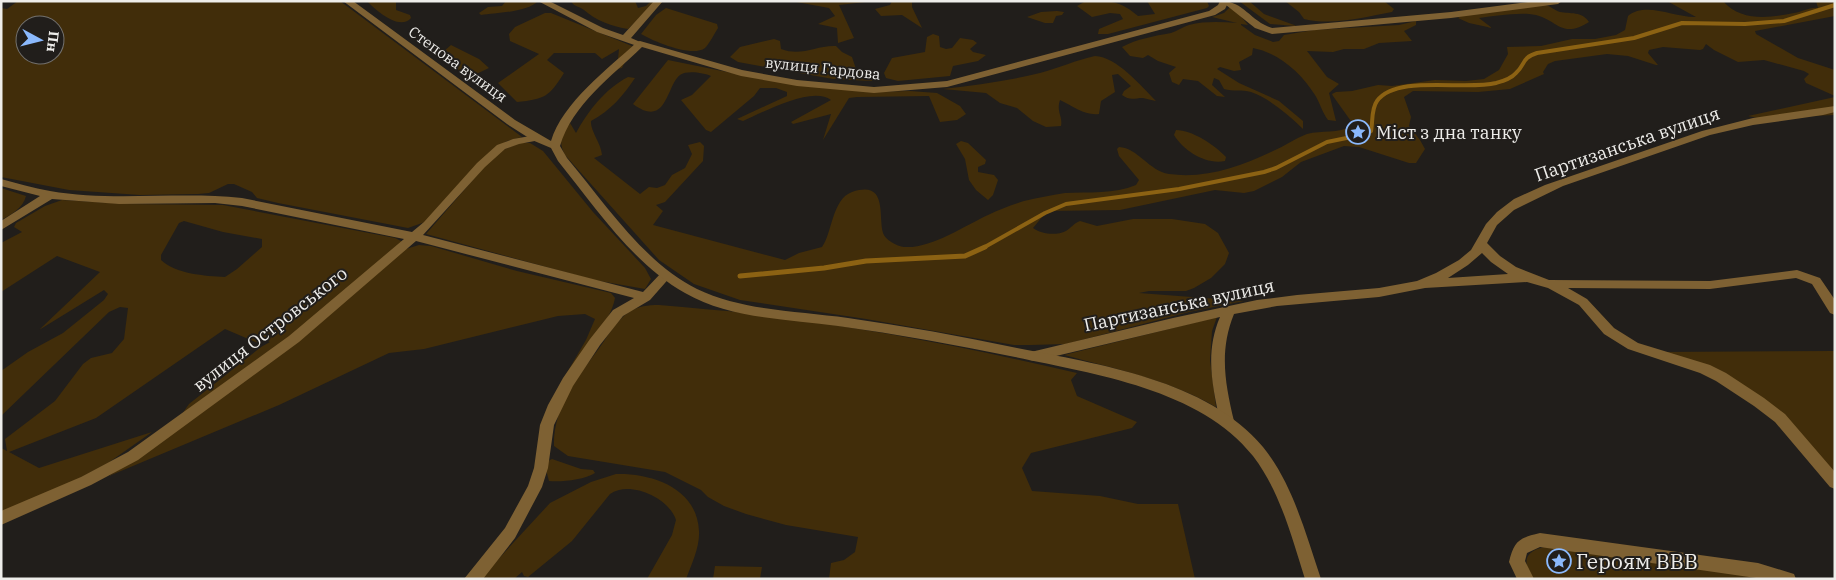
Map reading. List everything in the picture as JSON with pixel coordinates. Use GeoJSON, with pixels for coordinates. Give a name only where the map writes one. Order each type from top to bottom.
{"type":"FeatureCollection","features":[{"type":"Feature","properties":{"kind":"street","name":"Степова вулиця"},"geometry":{"type":"LineString","coordinates":[[347,1],[511,122],[536,138],[555,146]]}},
{"type":"Feature","properties":{"kind":"street","name":"вулиця Гардова"},"geometry":{"type":"LineString","coordinates":[[542,1],[600,30],[640,44],[741,73],[796,83],[874,90],[947,84],[1212,14],[1224,4],[1236,7],[1250,22],[1262,29],[1272,31],[1451,15],[1558,1]]}},
{"type":"Feature","properties":{"kind":"street"},"geometry":{"type":"LineString","coordinates":[[624,38],[659,1]]}},
{"type":"Feature","properties":{"kind":"street"},"geometry":{"type":"LineString","coordinates":[[640,44],[570,115],[557,134],[555,146],[562,159],[627,235],[666,275],[707,299],[737,307],[902,330],[1035,356],[1135,380],[1203,407],[1227,421],[1258,451],[1282,493],[1313,579]]}},
{"type":"Feature","properties":{"kind":"street","name":"Партизанська вулиця"},"geometry":{"type":"LineString","coordinates":[[1421,285],[1454,269],[1473,255],[1488,230],[1507,209],[1579,176],[1644,153],[1742,123],[1812,116],[1835,109]]}},
{"type":"Feature","properties":{"kind":"street"},"geometry":{"type":"LineString","coordinates":[[1812,116],[1835,117]]}},
{"type":"Feature","properties":{"kind":"street","name":"вулиця Островського"},"geometry":{"type":"LineString","coordinates":[[1,518],[86,481],[133,456],[294,339],[439,215],[493,153],[508,143],[536,138]]}},
{"type":"Feature","properties":{"kind":"street"},"geometry":{"type":"LineString","coordinates":[[1,182],[50,195],[119,200],[215,199],[242,202],[415,237],[646,297]]}},
{"type":"Feature","properties":{"kind":"street"},"geometry":{"type":"LineString","coordinates":[[1,226],[50,195]]}},
{"type":"Feature","properties":{"kind":"street","name":"Партизанська вулиця"},"geometry":{"type":"LineString","coordinates":[[1481,244],[1494,260],[1527,278],[1549,284],[1710,285],[1797,274],[1816,282],[1835,310]]}},
{"type":"Feature","properties":{"kind":"street"},"geometry":{"type":"LineString","coordinates":[[472,579],[490,560],[510,533],[535,487],[541,468],[547,425],[554,405],[568,382],[595,342],[618,313],[646,297],[666,275]]}},
{"type":"Feature","properties":{"kind":"street","name":"Партизанська вулиця"},"geometry":{"type":"LineString","coordinates":[[1035,356],[1195,316],[1229,311],[1257,304],[1305,297],[1362,294],[1421,285],[1494,278],[1527,278]]}},
{"type":"Feature","properties":{"kind":"street"},"geometry":{"type":"LineString","coordinates":[[1549,284],[1564,290],[1583,302],[1609,331],[1633,346],[1704,369],[1721,377],[1759,402],[1780,418],[1835,483]]}},
{"type":"Feature","properties":{"kind":"street"},"geometry":{"type":"LineString","coordinates":[[1227,421],[1216,367],[1217,343],[1221,326],[1229,311]]}},
{"type":"Feature","properties":{"kind":"street"},"geometry":{"type":"LineString","coordinates":[[1526,579],[1518,562],[1520,550],[1528,543],[1540,540],[1758,570],[1788,579]]}},
{"type":"Feature","properties":{"kind":"shaded area"},"geometry":{"type":"Polygon","coordinates":[[[18,1],[340,1],[522,137],[507,141],[496,148],[425,222],[408,228],[257,198],[252,192],[234,184],[228,184],[209,193],[140,195],[69,190],[1,177],[1,8],[7,9],[18,1]]]}},
{"type":"Feature","properties":{"kind":"shaded area"},"geometry":{"type":"Polygon","coordinates":[[[367,1],[396,1],[396,10],[410,15],[411,18],[401,22],[395,21],[376,10],[367,1]]]}},
{"type":"Feature","properties":{"kind":"shaded area"},"geometry":{"type":"Polygon","coordinates":[[[506,1],[538,1],[520,10],[481,15],[479,13],[488,7],[502,6],[506,1]]]}},
{"type":"Feature","properties":{"kind":"shaded area"},"geometry":{"type":"Polygon","coordinates":[[[571,1],[635,1],[638,8],[646,6],[651,1],[657,1],[628,29],[616,27],[599,20],[571,1]]]}},
{"type":"Feature","properties":{"kind":"shaded area"},"geometry":{"type":"Polygon","coordinates":[[[791,1],[874,1],[839,5],[854,38],[838,43],[837,28],[818,24],[835,16],[829,8],[791,1]]]}},
{"type":"Feature","properties":{"kind":"shaded area"},"geometry":{"type":"Polygon","coordinates":[[[892,1],[912,1],[912,7],[922,28],[902,15],[881,16],[875,9],[890,5],[892,1]]]}},
{"type":"Feature","properties":{"kind":"shaded area"},"geometry":{"type":"Polygon","coordinates":[[[1086,1],[1114,2],[1138,16],[1155,14],[1147,1],[1207,1],[1209,6],[1108,34],[1098,34],[1099,29],[1123,19],[1120,14],[1110,13],[1092,17],[1077,6],[1086,1]]]}},
{"type":"Feature","properties":{"kind":"shaded area"},"geometry":{"type":"Polygon","coordinates":[[[1239,1],[1249,1],[1264,14],[1297,26],[1270,24],[1239,1]]]}},
{"type":"Feature","properties":{"kind":"shaded area"},"geometry":{"type":"Polygon","coordinates":[[[1285,1],[1384,1],[1394,9],[1392,12],[1326,22],[1304,19],[1299,12],[1285,1]]]}},
{"type":"Feature","properties":{"kind":"shaded area"},"geometry":{"type":"Polygon","coordinates":[[[1667,1],[1723,1],[1730,8],[1738,12],[1756,17],[1766,17],[1818,8],[1816,1],[1835,1],[1835,16],[1755,31],[1756,34],[1798,58],[1835,70],[1835,96],[1806,83],[1804,79],[1809,74],[1804,71],[1764,60],[1738,62],[1706,44],[1700,50],[1663,47],[1649,50],[1648,53],[1658,65],[1628,56],[1607,54],[1555,61],[1548,64],[1543,72],[1544,74],[1510,89],[1478,92],[1413,91],[1404,97],[1411,117],[1409,126],[1425,149],[1416,163],[1409,163],[1359,147],[1344,146],[1301,162],[1282,177],[1254,191],[1244,193],[1215,190],[1120,210],[1047,211],[1033,228],[1049,234],[1066,231],[1080,221],[1097,226],[1133,219],[1172,219],[1205,224],[1218,233],[1229,253],[1225,264],[1211,278],[1186,291],[1149,291],[1139,293],[1244,301],[1189,312],[1066,344],[1014,345],[866,319],[740,300],[694,284],[659,260],[565,155],[561,142],[564,131],[570,123],[576,133],[586,117],[605,94],[628,77],[635,78],[616,102],[591,121],[592,129],[602,155],[594,158],[640,194],[649,187],[657,188],[665,185],[672,175],[685,168],[692,154],[688,145],[700,142],[704,146],[703,161],[665,202],[656,205],[663,211],[653,225],[785,260],[799,253],[822,247],[840,202],[852,192],[863,190],[871,191],[879,201],[883,233],[886,238],[904,247],[914,247],[936,241],[992,213],[1024,201],[1065,193],[1110,191],[1136,185],[1139,180],[1119,156],[1117,149],[1119,147],[1132,151],[1155,169],[1162,172],[1182,175],[1209,173],[1235,167],[1261,157],[1307,134],[1336,131],[1352,126],[1353,124],[1332,94],[1336,92],[1352,91],[1378,85],[1392,86],[1435,80],[1466,81],[1484,79],[1499,70],[1508,54],[1507,47],[1541,46],[1572,39],[1595,39],[1616,35],[1625,30],[1628,16],[1643,10],[1696,17],[1667,1]]]}},
{"type":"Feature","properties":{"kind":"shaded area"},"geometry":{"type":"Polygon","coordinates":[[[1545,5],[1560,12],[1583,16],[1589,22],[1571,29],[1558,26],[1546,19],[1529,14],[1510,14],[1479,18],[1492,28],[1469,23],[1458,18],[1464,14],[1545,5]]]}},
{"type":"Feature","properties":{"kind":"shaded area"},"geometry":{"type":"Polygon","coordinates":[[[1230,7],[1235,9],[1248,25],[1241,25],[1255,35],[1273,42],[1279,41],[1284,35],[1314,30],[1399,25],[1416,21],[1416,25],[1404,31],[1412,41],[1379,43],[1364,49],[1344,49],[1333,52],[1307,51],[1327,77],[1339,84],[1329,93],[1336,121],[1328,120],[1315,95],[1303,79],[1272,54],[1253,48],[1252,55],[1239,62],[1241,70],[1234,71],[1220,67],[1217,69],[1239,83],[1279,101],[1303,121],[1303,129],[1265,98],[1248,91],[1224,89],[1219,80],[1214,78],[1212,85],[1225,97],[1217,96],[1198,81],[1183,79],[1179,85],[1172,82],[1169,73],[1176,67],[1158,61],[1148,55],[1143,58],[1130,56],[1122,47],[1195,24],[1213,22],[1237,23],[1212,17],[1224,13],[1230,7]]]}},
{"type":"Feature","properties":{"kind":"shaded area"},"geometry":{"type":"Polygon","coordinates":[[[666,8],[717,24],[718,28],[705,48],[699,51],[682,50],[654,41],[641,34],[656,15],[666,8]]]}},
{"type":"Feature","properties":{"kind":"shaded area"},"geometry":{"type":"Polygon","coordinates":[[[1041,12],[1064,12],[1062,15],[1056,16],[1053,23],[1045,23],[1027,17],[1041,12]]]}},
{"type":"Feature","properties":{"kind":"shaded area"},"geometry":{"type":"Polygon","coordinates":[[[545,13],[551,13],[632,46],[622,68],[612,70],[618,59],[619,49],[602,59],[595,53],[554,53],[547,60],[564,73],[554,87],[540,98],[517,102],[498,83],[539,54],[510,41],[509,34],[515,27],[545,13]]]}},
{"type":"Feature","properties":{"kind":"shaded area"},"geometry":{"type":"Polygon","coordinates":[[[933,34],[939,36],[940,47],[952,48],[960,38],[973,40],[977,43],[970,49],[973,52],[986,55],[978,61],[953,66],[950,76],[898,81],[886,78],[884,73],[892,58],[925,52],[927,37],[933,34]]]}},
{"type":"Feature","properties":{"kind":"shaded area"},"geometry":{"type":"Polygon","coordinates":[[[774,39],[780,41],[781,49],[796,52],[836,46],[842,52],[852,57],[856,69],[875,74],[876,78],[871,81],[833,79],[738,62],[730,57],[740,47],[774,39]]]}},
{"type":"Feature","properties":{"kind":"shaded area"},"geometry":{"type":"Polygon","coordinates":[[[451,45],[479,59],[489,68],[472,76],[465,75],[443,59],[443,52],[451,45]]]}},
{"type":"Feature","properties":{"kind":"shaded area"},"geometry":{"type":"Polygon","coordinates":[[[1095,56],[1112,61],[1136,80],[1156,101],[1125,97],[1122,95],[1124,91],[1131,86],[1118,74],[1112,75],[1115,92],[1101,101],[1099,114],[1089,114],[1060,100],[1061,126],[1046,127],[1033,121],[1017,108],[1000,103],[986,93],[943,89],[1028,76],[1095,56]]]}},
{"type":"Feature","properties":{"kind":"shaded area"},"geometry":{"type":"Polygon","coordinates":[[[668,60],[732,73],[869,92],[910,91],[937,93],[960,106],[966,114],[957,120],[940,122],[929,96],[849,98],[823,140],[831,114],[793,124],[791,122],[831,100],[823,96],[800,98],[743,121],[737,119],[787,96],[787,92],[776,88],[760,88],[754,96],[711,132],[706,130],[681,100],[692,95],[711,76],[691,72],[683,73],[675,80],[664,103],[653,112],[633,104],[668,60]]]}},
{"type":"Feature","properties":{"kind":"shaded area"},"geometry":{"type":"Polygon","coordinates":[[[1835,97],[1835,115],[1758,118],[1748,116],[1835,97]]]}},
{"type":"Feature","properties":{"kind":"shaded area"},"geometry":{"type":"Polygon","coordinates":[[[1176,130],[1196,135],[1210,143],[1226,157],[1225,161],[1210,161],[1196,156],[1178,141],[1174,135],[1176,130]]]}},
{"type":"Feature","properties":{"kind":"shaded area"},"geometry":{"type":"Polygon","coordinates":[[[961,141],[968,143],[986,160],[985,164],[978,167],[978,172],[994,175],[998,180],[993,195],[988,200],[976,190],[969,180],[965,159],[956,144],[961,141]]]}},
{"type":"Feature","properties":{"kind":"shaded area"},"geometry":{"type":"Polygon","coordinates":[[[520,143],[530,143],[543,151],[593,212],[645,268],[651,279],[645,289],[594,280],[426,234],[492,158],[503,150],[520,143]]]}},
{"type":"Feature","properties":{"kind":"shaded area"},"geometry":{"type":"Polygon","coordinates":[[[1,188],[26,196],[20,207],[1,220],[1,188]]]}},
{"type":"Feature","properties":{"kind":"shaded area"},"geometry":{"type":"Polygon","coordinates":[[[62,200],[128,204],[223,205],[395,238],[401,241],[406,249],[419,245],[431,246],[517,271],[611,293],[615,298],[612,308],[601,328],[565,376],[586,340],[595,319],[585,314],[558,316],[424,349],[389,353],[279,405],[109,476],[130,462],[180,417],[189,404],[270,342],[258,337],[258,343],[225,329],[96,418],[9,452],[39,468],[152,432],[108,463],[74,481],[1,512],[1,448],[7,451],[5,439],[55,401],[83,364],[91,358],[112,353],[124,339],[128,308],[120,307],[109,312],[1,416],[1,371],[28,352],[63,333],[104,300],[108,294],[104,290],[39,330],[100,272],[57,256],[1,292],[1,243],[22,232],[14,227],[16,223],[45,206],[62,200]],[[184,221],[179,223],[161,255],[161,260],[167,265],[183,271],[200,275],[225,277],[262,247],[262,239],[223,232],[184,221]]]}},
{"type":"Feature","properties":{"kind":"shaded area"},"geometry":{"type":"Polygon","coordinates":[[[659,305],[794,319],[875,332],[997,355],[1077,373],[1071,380],[1077,396],[1137,422],[1132,428],[1031,453],[1022,468],[1032,491],[1100,496],[1138,504],[1178,504],[1195,579],[829,579],[831,563],[844,560],[855,552],[858,537],[786,525],[746,514],[724,506],[708,497],[701,490],[665,472],[568,456],[554,446],[558,418],[568,393],[620,319],[632,310],[640,307],[659,305]]]}},
{"type":"Feature","properties":{"kind":"shaded area"},"geometry":{"type":"Polygon","coordinates":[[[1217,317],[1212,331],[1210,360],[1216,407],[1161,382],[1064,355],[1217,317]]]}},
{"type":"Feature","properties":{"kind":"shaded area"},"geometry":{"type":"Polygon","coordinates":[[[1835,351],[1835,488],[1787,432],[1762,411],[1719,379],[1660,352],[1835,351]]]}},
{"type":"Feature","properties":{"kind":"shaded area"},"geometry":{"type":"Polygon","coordinates":[[[552,459],[581,469],[593,470],[595,473],[573,480],[549,481],[546,470],[548,461],[552,459]]]}},
{"type":"Feature","properties":{"kind":"shaded area"},"geometry":{"type":"Polygon","coordinates":[[[616,474],[644,476],[658,480],[681,494],[690,504],[696,516],[699,537],[695,555],[686,579],[647,579],[672,535],[676,520],[666,505],[657,498],[648,493],[628,489],[618,490],[610,494],[572,541],[528,577],[524,576],[522,572],[514,579],[480,579],[550,503],[591,482],[616,474]]]}},
{"type":"Feature","properties":{"kind":"shaded area"},"geometry":{"type":"Polygon","coordinates":[[[1544,547],[1771,579],[1533,579],[1528,568],[1527,559],[1532,552],[1544,547]]]}},
{"type":"Feature","properties":{"kind":"shaded area"},"geometry":{"type":"Polygon","coordinates":[[[715,566],[762,567],[760,579],[713,579],[715,566]]]}},
{"type":"Feature","properties":{"kind":"waterway"},"geometry":{"type":"LineString","coordinates":[[984,248],[1045,213],[1066,204],[1179,189],[1264,172],[1276,168],[1327,142],[1366,134],[1371,131],[1373,112],[1377,101],[1387,93],[1400,88],[1496,83],[1512,77],[1528,57],[1537,53],[1634,38],[1682,23],[1745,24],[1784,21],[1835,5]]}},
{"type":"Feature","properties":{"kind":"waterway"},"geometry":{"type":"LineString","coordinates":[[740,276],[824,268],[866,261],[965,256],[984,248]]}},
{"type":"Feature","properties":{"kind":"place","name":"Міст з дна танку"},"geometry":{"type":"Point","coordinates":[1358,132]}},
{"type":"Feature","properties":{"kind":"place","name":"Героям ВВВ"},"geometry":{"type":"Point","coordinates":[1559,561]}}]}
